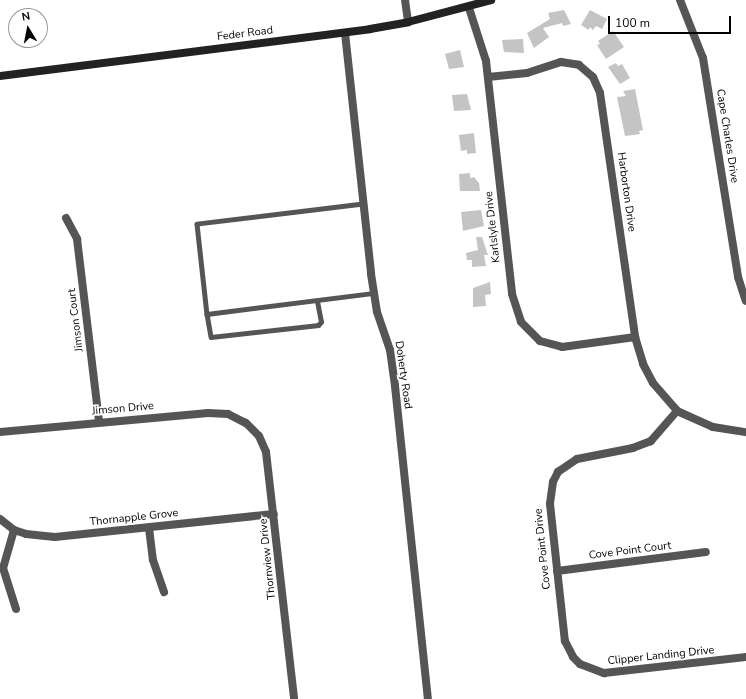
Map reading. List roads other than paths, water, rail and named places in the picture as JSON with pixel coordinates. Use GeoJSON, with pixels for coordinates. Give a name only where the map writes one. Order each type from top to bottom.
{"type":"FeatureCollection","features":[{"type":"Feature","properties":{"kind":"main road","name":"Feder Road"},"geometry":{"type":"LineString","coordinates":[[0,76],[344,33],[408,22],[469,8],[491,0]]}},
{"type":"Feature","properties":{"kind":"street"},"geometry":{"type":"LineString","coordinates":[[405,0],[408,22]]}},
{"type":"Feature","properties":{"kind":"street","name":"Cape Charles Drive"},"geometry":{"type":"LineString","coordinates":[[680,0],[703,58],[738,277],[746,301]]}},
{"type":"Feature","properties":{"kind":"street","name":"Karlslyle Drive"},"geometry":{"type":"LineString","coordinates":[[469,8],[483,47],[488,77],[512,294],[521,322],[540,341],[562,347],[635,336]]}},
{"type":"Feature","properties":{"kind":"street","name":"Doherty Road"},"geometry":{"type":"LineString","coordinates":[[344,33],[374,293],[377,312],[387,339],[395,386],[428,699]]}},
{"type":"Feature","properties":{"kind":"street","name":"Harborton Drive"},"geometry":{"type":"LineString","coordinates":[[488,77],[527,73],[561,62],[579,65],[597,84],[635,336],[643,364],[653,383],[677,411]]}},
{"type":"Feature","properties":{"kind":"street","name":"Jimson Court"},"geometry":{"type":"LineString","coordinates":[[66,218],[77,239],[99,422]]}},
{"type":"Feature","properties":{"kind":"street"},"geometry":{"type":"LineString","coordinates":[[677,411],[714,427],[746,432]]}},
{"type":"Feature","properties":{"kind":"street","name":"Cove Point Drive"},"geometry":{"type":"LineString","coordinates":[[580,664],[573,657],[565,641],[556,571],[550,493],[558,472],[582,457],[643,445],[659,434],[677,411]]}},
{"type":"Feature","properties":{"kind":"street","name":"Jimson Drive"},"geometry":{"type":"LineString","coordinates":[[0,432],[208,413],[228,414],[246,423]]}},
{"type":"Feature","properties":{"kind":"street","name":"Thornview Drive"},"geometry":{"type":"LineString","coordinates":[[246,423],[259,436],[266,452],[294,699]]}},
{"type":"Feature","properties":{"kind":"street","name":"Thornapple Grove"},"geometry":{"type":"LineString","coordinates":[[0,520],[14,530],[40,537],[55,537],[274,514]]}},
{"type":"Feature","properties":{"kind":"street"},"geometry":{"type":"LineString","coordinates":[[149,528],[153,560],[164,592]]}},
{"type":"Feature","properties":{"kind":"street"},"geometry":{"type":"LineString","coordinates":[[14,530],[3,568],[16,609]]}},
{"type":"Feature","properties":{"kind":"street","name":"Cove Point Court"},"geometry":{"type":"LineString","coordinates":[[556,571],[706,552]]}},
{"type":"Feature","properties":{"kind":"street","name":"Clipper Landing Drive"},"geometry":{"type":"LineString","coordinates":[[580,664],[591,670],[615,673],[746,657]]}},
{"type":"Feature","properties":{"kind":"lane"},"geometry":{"type":"LineString","coordinates":[[317,300],[321,322],[318,324],[211,337],[197,224],[363,204]]}},
{"type":"Feature","properties":{"kind":"lane"},"geometry":{"type":"LineString","coordinates":[[207,314],[374,293]]}}]}
